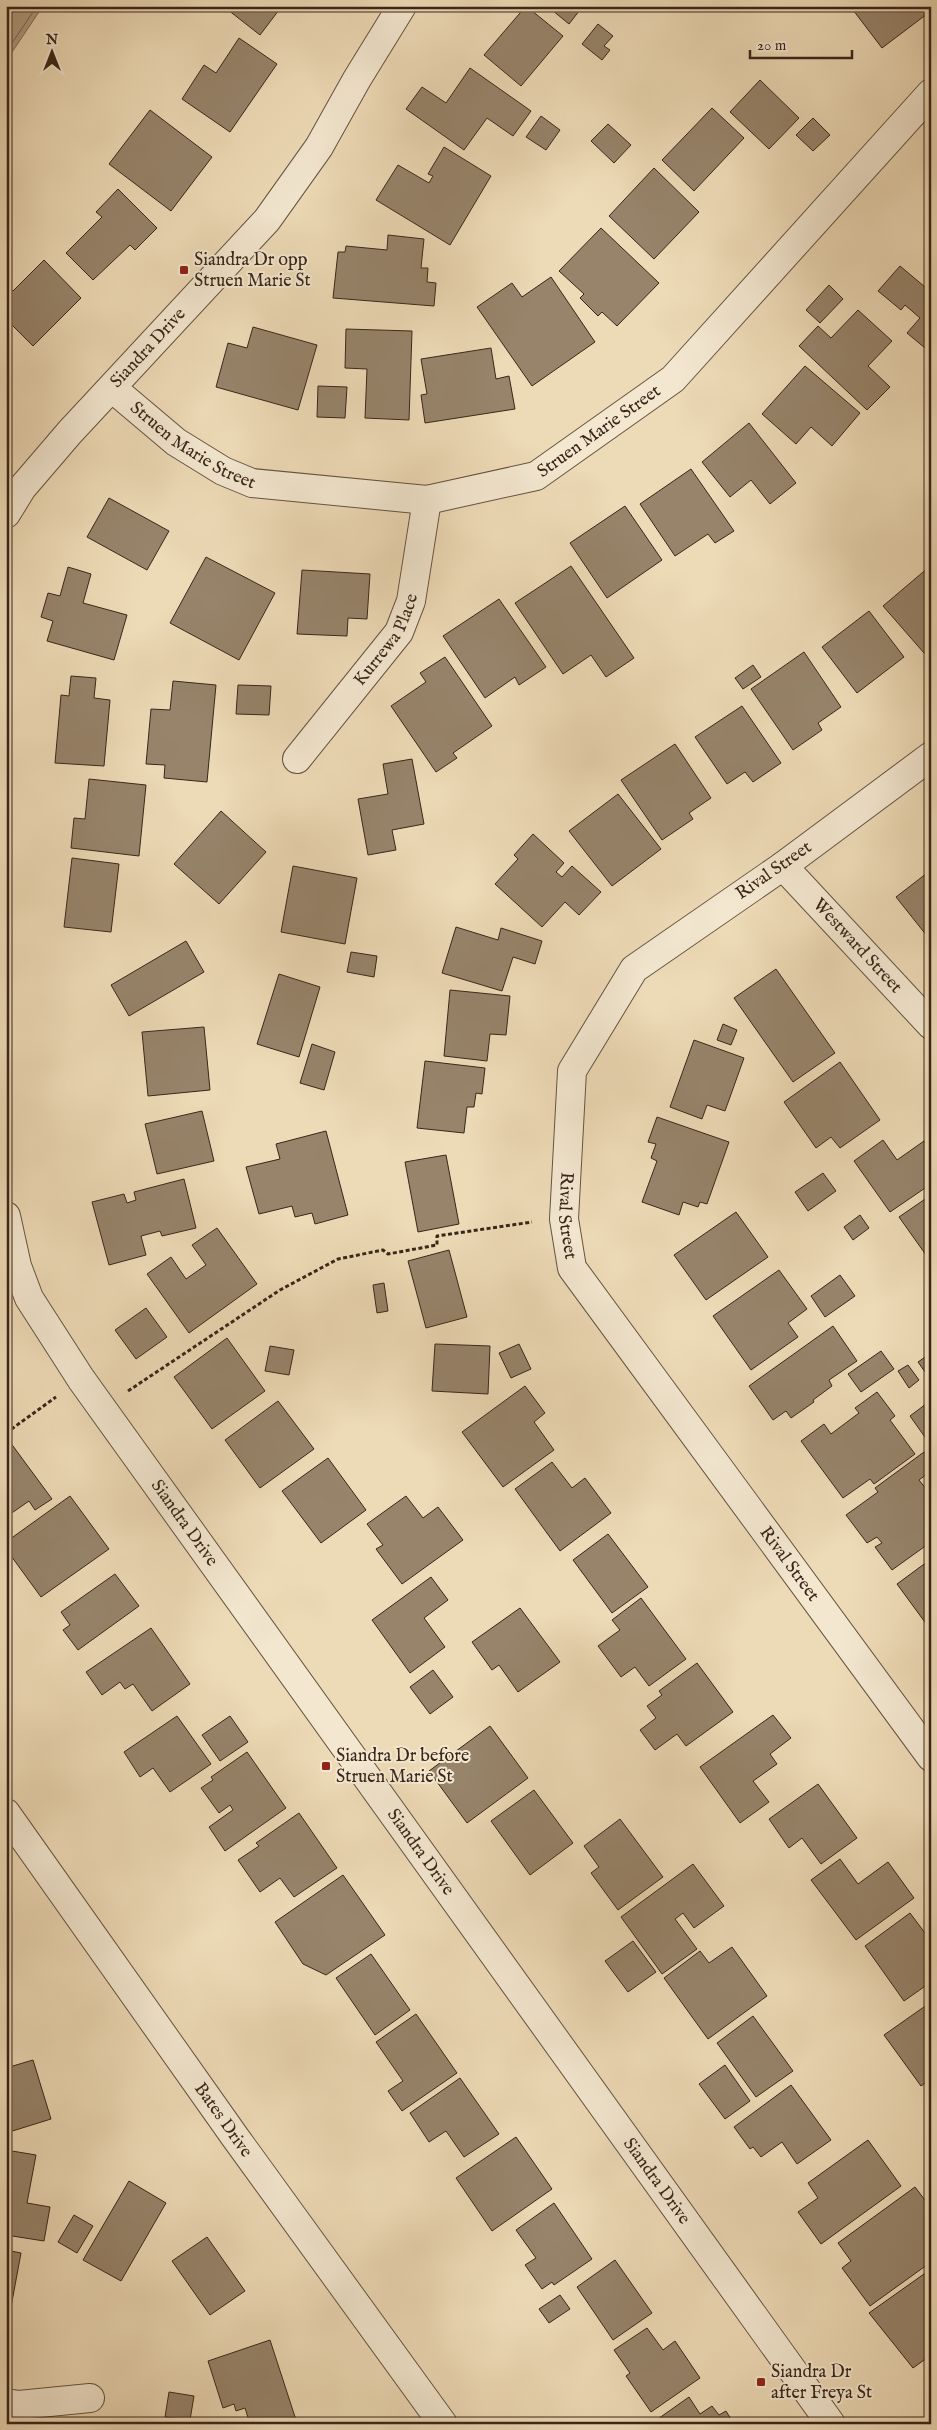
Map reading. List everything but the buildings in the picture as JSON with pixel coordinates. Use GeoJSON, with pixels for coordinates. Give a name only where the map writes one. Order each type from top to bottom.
{"type":"FeatureCollection","features":[{"type":"Feature","properties":{"kind":"street","name":"Siandra Drive"},"geometry":{"type":"LineString","coordinates":[[6,514],[28,481],[70,432],[267,220],[319,147],[357,79],[402,6]]}},
{"type":"Feature","properties":{"kind":"street","name":"Struen Marie Street"},"geometry":{"type":"LineString","coordinates":[[112,388],[176,442],[223,471],[252,483],[427,500],[536,476],[672,379],[931,93]]}},
{"type":"Feature","properties":{"kind":"street","name":"Kurrewa Place"},"geometry":{"type":"LineString","coordinates":[[297,758],[399,632],[412,601],[427,500]]}},
{"type":"Feature","properties":{"kind":"street","name":"Rival Street"},"geometry":{"type":"LineString","coordinates":[[931,756],[783,866],[634,969],[572,1072],[564,1219],[572,1268],[931,1757]]}},
{"type":"Feature","properties":{"kind":"street","name":"Westward Street"},"geometry":{"type":"LineString","coordinates":[[783,866],[931,1025]]}},
{"type":"Feature","properties":{"kind":"street","name":"Siandra Drive"},"geometry":{"type":"LineString","coordinates":[[6,1216],[17,1266],[29,1298],[81,1379],[831,2424]]}},
{"type":"Feature","properties":{"kind":"street","name":"Bates Drive"},"geometry":{"type":"LineString","coordinates":[[6,1813],[235,2137],[443,2424]]}},
{"type":"Feature","properties":{"kind":"street"},"geometry":{"type":"LineString","coordinates":[[6,2403],[19,2405],[90,2398]]}},
{"type":"Feature","properties":{"kind":"path"},"geometry":{"type":"LineString","coordinates":[[103,1408],[280,1290],[338,1259],[383,1250],[388,1254],[422,1249],[436,1245],[436,1236],[518,1224]]}},
{"type":"Feature","properties":{"kind":"path"},"geometry":{"type":"LineString","coordinates":[[6,1433],[81,1379]]}},
{"type":"Feature","properties":{"kind":"water"},"geometry":{"type":"Polygon","coordinates":[[[6,6],[43,6],[6,61],[6,6]]]}},
{"type":"Feature","properties":{"kind":"place","name":"Siandra Dr opp Struen Marie St"},"geometry":{"type":"Point","coordinates":[184,270]}},
{"type":"Feature","properties":{"kind":"place","name":"Siandra Dr before Struen Marie St"},"geometry":{"type":"Point","coordinates":[326,1766]}},
{"type":"Feature","properties":{"kind":"place","name":"Siandra Dr after Freya St"},"geometry":{"type":"Point","coordinates":[761,2382]}}]}
